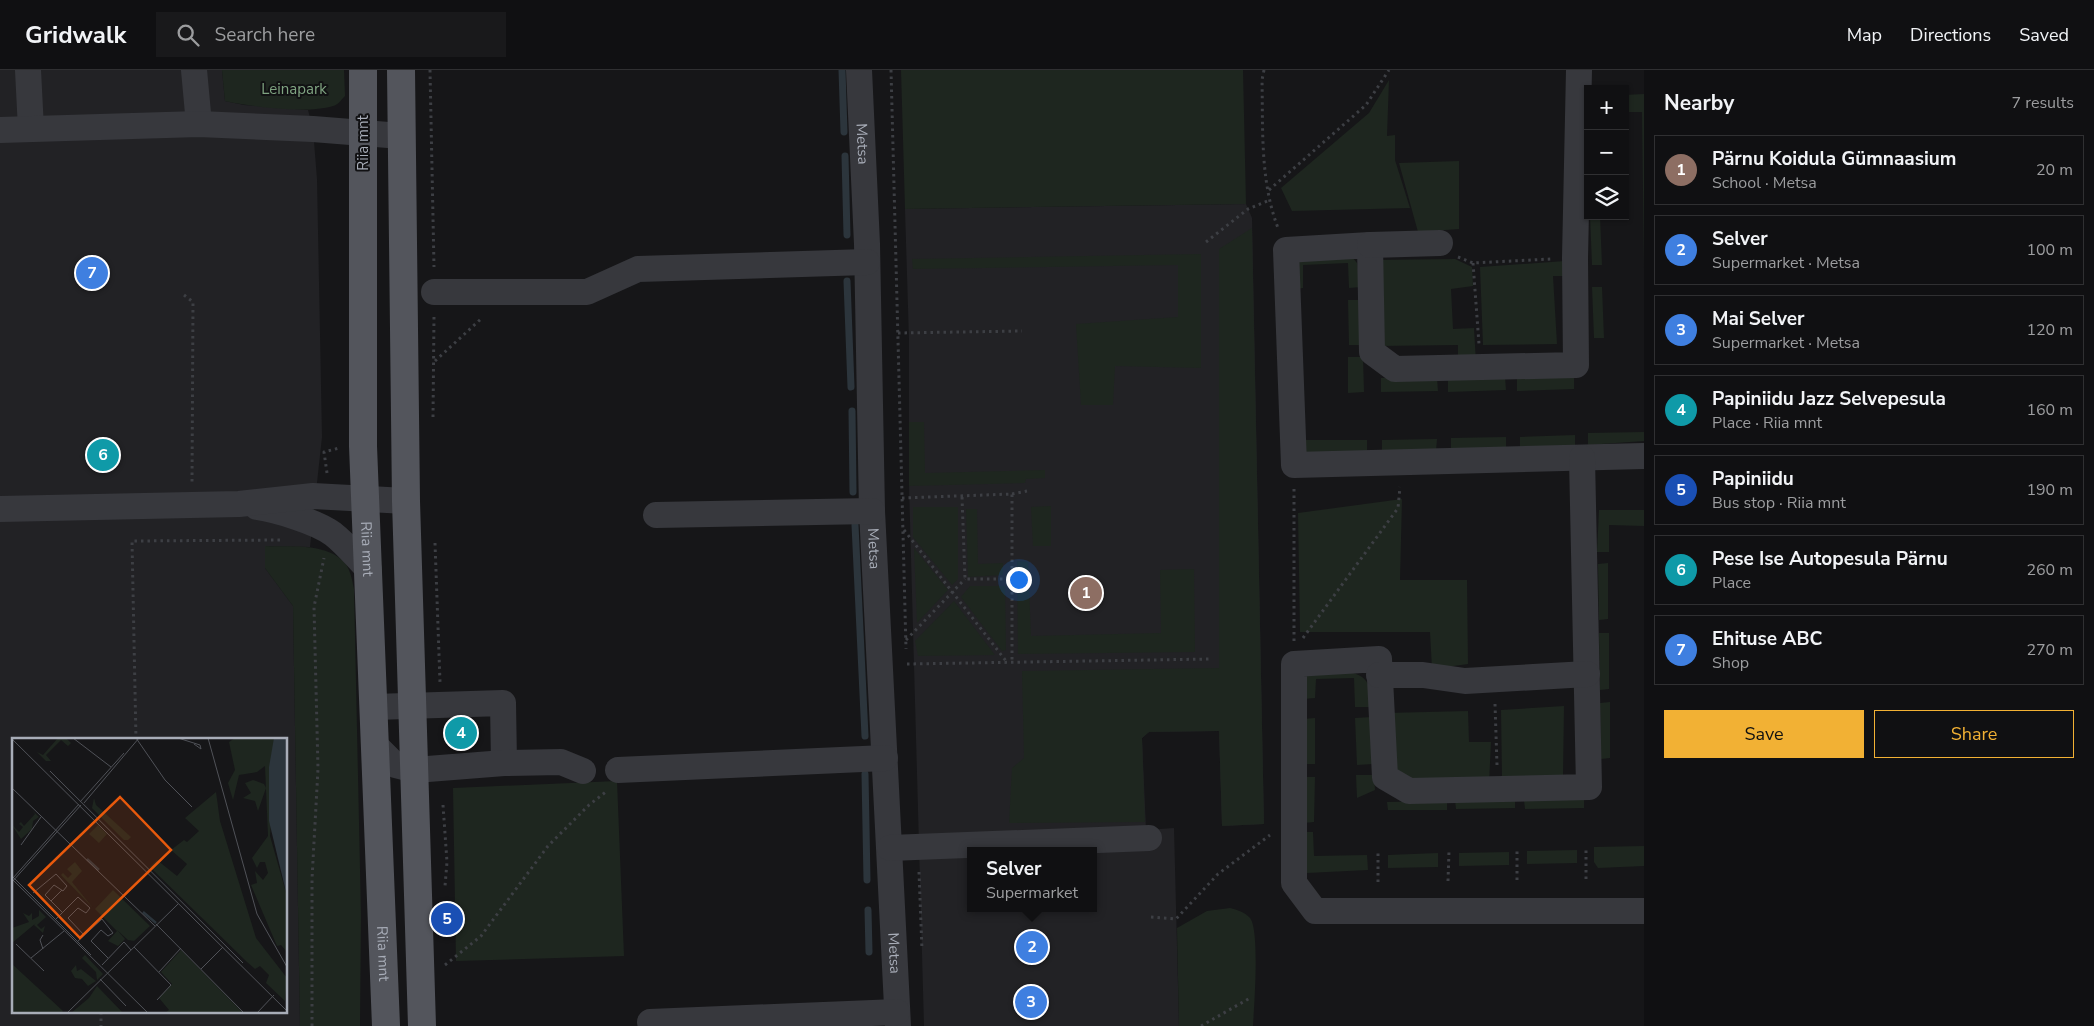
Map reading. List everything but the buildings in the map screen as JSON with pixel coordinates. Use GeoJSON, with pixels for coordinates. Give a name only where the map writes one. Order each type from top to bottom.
{"type":"FeatureCollection","features":[{"type":"Feature","properties":{"kind":"main road","name":"Riia mnt"},"geometry":{"type":"LineString","coordinates":[[363,70],[363,428],[386,1026]]}},
{"type":"Feature","properties":{"kind":"main road"},"geometry":{"type":"LineString","coordinates":[[400,70],[406,501],[422,1026]]}},
{"type":"Feature","properties":{"kind":"street"},"geometry":{"type":"LineString","coordinates":[[28,70],[31,128]]}},
{"type":"Feature","properties":{"kind":"street"},"geometry":{"type":"LineString","coordinates":[[194,70],[199,124]]}},
{"type":"Feature","properties":{"kind":"street","name":"Metsa"},"geometry":{"type":"LineString","coordinates":[[859,70],[867,262],[872,511],[885,758],[902,847],[898,1019]]}},
{"type":"Feature","properties":{"kind":"street"},"geometry":{"type":"LineString","coordinates":[[1370,245],[1372,352],[1394,369],[1576,365],[1575,258],[1579,70]]}},
{"type":"Feature","properties":{"kind":"street"},"geometry":{"type":"LineString","coordinates":[[0,130],[199,124],[313,129],[401,136]]}},
{"type":"Feature","properties":{"kind":"street"},"geometry":{"type":"LineString","coordinates":[[1448,249],[1370,245],[1286,250],[1294,465],[1644,456]]}},
{"type":"Feature","properties":{"kind":"street"},"geometry":{"type":"LineString","coordinates":[[434,292],[587,292],[638,269],[867,262]]}},
{"type":"Feature","properties":{"kind":"street"},"geometry":{"type":"LineString","coordinates":[[1582,458],[1589,786],[1409,791],[1385,777],[1379,659],[1294,657],[1294,883],[1315,911],[1644,911]]}},
{"type":"Feature","properties":{"kind":"street"},"geometry":{"type":"LineString","coordinates":[[0,509],[239,504],[313,496],[406,501]]}},
{"type":"Feature","properties":{"kind":"street"},"geometry":{"type":"LineString","coordinates":[[239,504],[272,509],[331,533],[349,548],[369,570]]}},
{"type":"Feature","properties":{"kind":"street"},"geometry":{"type":"LineString","coordinates":[[656,515],[872,511]]}},
{"type":"Feature","properties":{"kind":"street"},"geometry":{"type":"LineString","coordinates":[[1379,674],[1423,675],[1465,681],[1587,674]]}},
{"type":"Feature","properties":{"kind":"street"},"geometry":{"type":"LineString","coordinates":[[374,707],[503,703],[504,763]]}},
{"type":"Feature","properties":{"kind":"street"},"geometry":{"type":"LineString","coordinates":[[375,745],[395,765],[414,770],[504,763],[561,762],[583,771]]}},
{"type":"Feature","properties":{"kind":"street"},"geometry":{"type":"LineString","coordinates":[[627,769],[885,758]]}},
{"type":"Feature","properties":{"kind":"street"},"geometry":{"type":"LineString","coordinates":[[902,847],[1149,838]]}},
{"type":"Feature","properties":{"kind":"street"},"geometry":{"type":"LineString","coordinates":[[650,1022],[898,1019]]}},
{"type":"Feature","properties":{"kind":"path"},"geometry":{"type":"LineString","coordinates":[[430,70],[435,361],[433,426]]}},
{"type":"Feature","properties":{"kind":"path"},"geometry":{"type":"LineString","coordinates":[[892,70],[907,673]]}},
{"type":"Feature","properties":{"kind":"path"},"geometry":{"type":"LineString","coordinates":[[1264,70],[1262,80],[1263,154],[1272,213],[1286,250]]}},
{"type":"Feature","properties":{"kind":"path"},"geometry":{"type":"LineString","coordinates":[[1269,190],[1366,105],[1389,70]]}},
{"type":"Feature","properties":{"kind":"path"},"geometry":{"type":"LineString","coordinates":[[1206,242],[1248,208],[1270,200]]}},
{"type":"Feature","properties":{"kind":"path"},"geometry":{"type":"LineString","coordinates":[[1448,249],[1473,264],[1575,258]]}},
{"type":"Feature","properties":{"kind":"path"},"geometry":{"type":"LineString","coordinates":[[1473,264],[1480,367]]}},
{"type":"Feature","properties":{"kind":"path"},"geometry":{"type":"LineString","coordinates":[[435,361],[510,292]]}},
{"type":"Feature","properties":{"kind":"path"},"geometry":{"type":"LineString","coordinates":[[184,295],[193,302],[192,504]]}},
{"type":"Feature","properties":{"kind":"path"},"geometry":{"type":"LineString","coordinates":[[898,333],[1022,331]]}},
{"type":"Feature","properties":{"kind":"path"},"geometry":{"type":"LineString","coordinates":[[327,476],[324,452],[344,446]]}},
{"type":"Feature","properties":{"kind":"path"},"geometry":{"type":"LineString","coordinates":[[1294,657],[1398,508],[1403,462]]}},
{"type":"Feature","properties":{"kind":"path"},"geometry":{"type":"LineString","coordinates":[[1294,465],[1294,657]]}},
{"type":"Feature","properties":{"kind":"path"},"geometry":{"type":"LineString","coordinates":[[902,498],[962,497],[1012,494],[1027,491]]}},
{"type":"Feature","properties":{"kind":"path"},"geometry":{"type":"LineString","coordinates":[[1012,494],[1012,662]]}},
{"type":"Feature","properties":{"kind":"path"},"geometry":{"type":"LineString","coordinates":[[906,640],[965,579],[962,497]]}},
{"type":"Feature","properties":{"kind":"path"},"geometry":{"type":"LineString","coordinates":[[903,529],[1006,661]]}},
{"type":"Feature","properties":{"kind":"path"},"geometry":{"type":"LineString","coordinates":[[136,738],[132,541],[287,539]]}},
{"type":"Feature","properties":{"kind":"path"},"geometry":{"type":"LineString","coordinates":[[435,541],[441,704]]}},
{"type":"Feature","properties":{"kind":"path"},"geometry":{"type":"LineString","coordinates":[[312,1026],[312,879],[318,769],[314,607],[324,556]]}},
{"type":"Feature","properties":{"kind":"path"},"geometry":{"type":"LineString","coordinates":[[965,579],[1012,579]]}},
{"type":"Feature","properties":{"kind":"path"},"geometry":{"type":"LineString","coordinates":[[907,664],[1211,659]]}},
{"type":"Feature","properties":{"kind":"path"},"geometry":{"type":"LineString","coordinates":[[1494,680],[1498,789]]}},
{"type":"Feature","properties":{"kind":"path"},"geometry":{"type":"LineString","coordinates":[[441,768],[447,862],[445,888]]}},
{"type":"Feature","properties":{"kind":"path"},"geometry":{"type":"LineString","coordinates":[[445,965],[481,936],[548,846],[627,769]]}},
{"type":"Feature","properties":{"kind":"path"},"geometry":{"type":"LineString","coordinates":[[1151,917],[1176,919],[1218,874],[1261,840],[1294,821]]}},
{"type":"Feature","properties":{"kind":"path"},"geometry":{"type":"LineString","coordinates":[[902,847],[918,861],[922,958]]}},
{"type":"Feature","properties":{"kind":"path"},"geometry":{"type":"LineString","coordinates":[[1586,847],[1586,879]]}},
{"type":"Feature","properties":{"kind":"path"},"geometry":{"type":"LineString","coordinates":[[1517,849],[1517,880]]}},
{"type":"Feature","properties":{"kind":"path"},"geometry":{"type":"LineString","coordinates":[[1448,881],[1449,851]]}},
{"type":"Feature","properties":{"kind":"path"},"geometry":{"type":"LineString","coordinates":[[1378,852],[1378,882]]}},
{"type":"Feature","properties":{"kind":"path"},"geometry":{"type":"LineString","coordinates":[[444,957],[445,974]]}},
{"type":"Feature","properties":{"kind":"path"},"geometry":{"type":"LineString","coordinates":[[1201,1026],[1250,998]]}},
{"type":"Feature","properties":{"kind":"shaded area"},"geometry":{"type":"Polygon","coordinates":[[[0,70],[222,70],[225,101],[244,105],[308,110],[313,129],[317,179],[322,437],[310,547],[265,546],[265,568],[293,606],[300,1026],[0,1026],[0,70]]]}},
{"type":"Feature","properties":{"kind":"shaded area"},"geometry":{"type":"Polygon","coordinates":[[[1246,204],[1252,218],[1264,824],[1222,826],[1219,731],[1149,732],[1142,738],[1146,830],[1174,828],[1179,1026],[924,1026],[909,485],[909,340],[905,209],[1246,204]]]}},
{"type":"Feature","properties":{"kind":"green space","name":"Leinapark"},"geometry":{"type":"Polygon","coordinates":[[[222,70],[344,70],[345,96],[335,105],[294,110],[225,101],[222,70]]]}},
{"type":"Feature","properties":{"kind":"green space"},"geometry":{"type":"Polygon","coordinates":[[[901,70],[1243,70],[1246,204],[905,209],[901,70]]]}},
{"type":"Feature","properties":{"kind":"green space"},"geometry":{"type":"Polygon","coordinates":[[[1389,80],[1387,136],[1395,135],[1395,160],[1410,208],[1292,211],[1281,188],[1369,113],[1389,80]]]}},
{"type":"Feature","properties":{"kind":"green space"},"geometry":{"type":"Polygon","coordinates":[[[1644,94],[1644,268],[1642,112],[1629,112],[1629,95],[1644,94]]]}},
{"type":"Feature","properties":{"kind":"green space"},"geometry":{"type":"Polygon","coordinates":[[[1459,161],[1459,229],[1418,232],[1399,163],[1459,161]]]}},
{"type":"Feature","properties":{"kind":"green space"},"geometry":{"type":"Polygon","coordinates":[[[1590,220],[1600,220],[1602,265],[1592,265],[1590,220]]]}},
{"type":"Feature","properties":{"kind":"green space"},"geometry":{"type":"Polygon","coordinates":[[[1252,228],[1264,824],[1222,826],[1219,731],[1149,732],[1142,738],[1145,822],[1009,823],[1012,768],[1024,758],[1022,671],[1219,668],[1219,249],[1252,228]]]}},
{"type":"Feature","properties":{"kind":"green space"},"geometry":{"type":"Polygon","coordinates":[[[1201,254],[1201,368],[1115,366],[1113,405],[1081,405],[1076,324],[1178,317],[1178,265],[913,269],[912,259],[1201,254]]]}},
{"type":"Feature","properties":{"kind":"green space"},"geometry":{"type":"Polygon","coordinates":[[[1353,258],[1357,263],[1361,287],[1349,288],[1348,263],[1303,265],[1303,288],[1296,289],[1296,259],[1353,258]]]}},
{"type":"Feature","properties":{"kind":"green space"},"geometry":{"type":"Polygon","coordinates":[[[1455,259],[1472,267],[1473,286],[1451,289],[1453,329],[1474,328],[1476,363],[1458,364],[1458,345],[1378,346],[1375,260],[1455,259]]]}},
{"type":"Feature","properties":{"kind":"green space"},"geometry":{"type":"Polygon","coordinates":[[[1565,261],[1566,276],[1553,276],[1557,344],[1483,345],[1480,267],[1565,261]]]}},
{"type":"Feature","properties":{"kind":"green space"},"geometry":{"type":"Polygon","coordinates":[[[1592,287],[1602,287],[1604,338],[1594,338],[1592,287]]]}},
{"type":"Feature","properties":{"kind":"green space"},"geometry":{"type":"Polygon","coordinates":[[[1348,300],[1361,300],[1361,345],[1349,345],[1348,300]]]}},
{"type":"Feature","properties":{"kind":"green space"},"geometry":{"type":"Polygon","coordinates":[[[1348,357],[1363,357],[1364,392],[1348,393],[1348,357]]]}},
{"type":"Feature","properties":{"kind":"green space"},"geometry":{"type":"Polygon","coordinates":[[[1574,376],[1574,389],[1517,391],[1517,377],[1574,376]]]}},
{"type":"Feature","properties":{"kind":"green space"},"geometry":{"type":"Polygon","coordinates":[[[1505,377],[1506,390],[1448,392],[1448,378],[1505,377]]]}},
{"type":"Feature","properties":{"kind":"green space"},"geometry":{"type":"Polygon","coordinates":[[[1381,378],[1437,378],[1438,391],[1381,392],[1381,378]]]}},
{"type":"Feature","properties":{"kind":"green space"},"geometry":{"type":"Polygon","coordinates":[[[909,422],[924,422],[925,473],[1045,470],[1045,478],[1026,479],[1025,483],[909,486],[909,422]]]}},
{"type":"Feature","properties":{"kind":"green space"},"geometry":{"type":"Polygon","coordinates":[[[1644,432],[1644,441],[1588,445],[1588,433],[1644,432]]]}},
{"type":"Feature","properties":{"kind":"green space"},"geometry":{"type":"Polygon","coordinates":[[[1575,435],[1575,448],[1520,448],[1520,437],[1575,435]]]}},
{"type":"Feature","properties":{"kind":"green space"},"geometry":{"type":"Polygon","coordinates":[[[1506,437],[1506,450],[1451,450],[1451,438],[1506,437]]]}},
{"type":"Feature","properties":{"kind":"green space"},"geometry":{"type":"Polygon","coordinates":[[[1437,439],[1436,451],[1382,451],[1382,440],[1437,439]]]}},
{"type":"Feature","properties":{"kind":"green space"},"geometry":{"type":"Polygon","coordinates":[[[1305,440],[1367,440],[1367,452],[1308,455],[1300,447],[1305,440]]]}},
{"type":"Feature","properties":{"kind":"green space"},"geometry":{"type":"Polygon","coordinates":[[[1402,499],[1400,580],[1467,580],[1468,664],[1432,669],[1430,632],[1300,632],[1298,513],[1402,499]]]}},
{"type":"Feature","properties":{"kind":"green space"},"geometry":{"type":"Polygon","coordinates":[[[1051,506],[1051,546],[1033,546],[1031,507],[1051,506]]]}},
{"type":"Feature","properties":{"kind":"green space"},"geometry":{"type":"Polygon","coordinates":[[[913,507],[958,507],[958,579],[952,585],[913,537],[913,507]]]}},
{"type":"Feature","properties":{"kind":"green space"},"geometry":{"type":"Polygon","coordinates":[[[966,509],[977,509],[978,564],[1003,563],[1003,575],[968,577],[966,509]]]}},
{"type":"Feature","properties":{"kind":"green space"},"geometry":{"type":"Polygon","coordinates":[[[1599,510],[1644,510],[1644,526],[1609,525],[1609,552],[1597,552],[1599,510]]]}},
{"type":"Feature","properties":{"kind":"green space"},"geometry":{"type":"Polygon","coordinates":[[[265,546],[316,548],[334,555],[347,566],[354,589],[361,916],[360,1026],[300,1026],[293,606],[265,568],[265,546]]]}},
{"type":"Feature","properties":{"kind":"green space"},"geometry":{"type":"Polygon","coordinates":[[[914,548],[948,590],[917,623],[914,548]]]}},
{"type":"Feature","properties":{"kind":"green space"},"geometry":{"type":"Polygon","coordinates":[[[1017,561],[1028,562],[1031,636],[1161,633],[1160,570],[1194,569],[1195,652],[1018,654],[1017,561]]]}},
{"type":"Feature","properties":{"kind":"green space"},"geometry":{"type":"Polygon","coordinates":[[[1608,563],[1608,619],[1599,620],[1598,564],[1608,563]]]}},
{"type":"Feature","properties":{"kind":"green space"},"geometry":{"type":"Polygon","coordinates":[[[970,586],[1005,586],[1006,650],[1002,651],[961,597],[970,586]]]}},
{"type":"Feature","properties":{"kind":"green space"},"geometry":{"type":"Polygon","coordinates":[[[954,601],[995,655],[918,656],[915,641],[954,601]]]}},
{"type":"Feature","properties":{"kind":"green space"},"geometry":{"type":"Polygon","coordinates":[[[1599,633],[1609,633],[1609,689],[1600,690],[1599,633]]]}},
{"type":"Feature","properties":{"kind":"green space"},"geometry":{"type":"Polygon","coordinates":[[[1353,673],[1363,678],[1369,686],[1373,707],[1355,707],[1354,678],[1316,679],[1315,698],[1303,699],[1305,677],[1310,674],[1353,673]]]}},
{"type":"Feature","properties":{"kind":"green space"},"geometry":{"type":"Polygon","coordinates":[[[1610,702],[1610,758],[1601,759],[1600,703],[1610,702]]]}},
{"type":"Feature","properties":{"kind":"green space"},"geometry":{"type":"Polygon","coordinates":[[[1564,706],[1563,777],[1502,778],[1501,710],[1564,706]]]}},
{"type":"Feature","properties":{"kind":"green space"},"geometry":{"type":"Polygon","coordinates":[[[1468,711],[1469,742],[1491,742],[1489,784],[1408,786],[1388,771],[1386,713],[1468,711]]]}},
{"type":"Feature","properties":{"kind":"green space"},"geometry":{"type":"Polygon","coordinates":[[[1372,717],[1373,764],[1357,765],[1355,718],[1372,717]]]}},
{"type":"Feature","properties":{"kind":"green space"},"geometry":{"type":"Polygon","coordinates":[[[1315,718],[1315,764],[1304,764],[1304,719],[1315,718]]]}},
{"type":"Feature","properties":{"kind":"green space"},"geometry":{"type":"Polygon","coordinates":[[[1356,775],[1374,775],[1375,790],[1357,798],[1356,775]]]}},
{"type":"Feature","properties":{"kind":"green space"},"geometry":{"type":"Polygon","coordinates":[[[1303,777],[1315,777],[1314,822],[1304,823],[1303,777]]]}},
{"type":"Feature","properties":{"kind":"green space"},"geometry":{"type":"Polygon","coordinates":[[[617,781],[624,956],[456,961],[453,788],[617,781]]]}},
{"type":"Feature","properties":{"kind":"green space"},"geometry":{"type":"Polygon","coordinates":[[[1515,799],[1515,808],[1456,809],[1455,800],[1515,799]]]}},
{"type":"Feature","properties":{"kind":"green space"},"geometry":{"type":"Polygon","coordinates":[[[1584,799],[1584,808],[1525,809],[1524,800],[1584,799]]]}},
{"type":"Feature","properties":{"kind":"green space"},"geometry":{"type":"Polygon","coordinates":[[[1447,801],[1447,810],[1388,810],[1387,802],[1447,801]]]}},
{"type":"Feature","properties":{"kind":"green space"},"geometry":{"type":"Polygon","coordinates":[[[1304,832],[1313,832],[1314,856],[1367,855],[1368,870],[1307,873],[1304,832]]]}},
{"type":"Feature","properties":{"kind":"green space"},"geometry":{"type":"Polygon","coordinates":[[[1644,846],[1644,866],[1598,868],[1594,862],[1594,847],[1644,846]]]}},
{"type":"Feature","properties":{"kind":"green space"},"geometry":{"type":"Polygon","coordinates":[[[1577,850],[1577,863],[1527,864],[1527,851],[1577,850]]]}},
{"type":"Feature","properties":{"kind":"green space"},"geometry":{"type":"Polygon","coordinates":[[[1509,852],[1509,865],[1459,866],[1459,853],[1509,852]]]}},
{"type":"Feature","properties":{"kind":"green space"},"geometry":{"type":"Polygon","coordinates":[[[1438,853],[1438,867],[1388,868],[1388,855],[1438,853]]]}},
{"type":"Feature","properties":{"kind":"green space"},"geometry":{"type":"Polygon","coordinates":[[[1230,908],[1246,914],[1253,925],[1256,969],[1253,1026],[1179,1026],[1177,928],[1207,911],[1230,908]]]}},
{"type":"Feature","properties":{"kind":"waterway"},"geometry":{"type":"LineString","coordinates":[[842,70],[844,132]]}},
{"type":"Feature","properties":{"kind":"waterway"},"geometry":{"type":"LineString","coordinates":[[845,156],[847,235]]}},
{"type":"Feature","properties":{"kind":"waterway"},"geometry":{"type":"LineString","coordinates":[[847,281],[851,387]]}},
{"type":"Feature","properties":{"kind":"waterway"},"geometry":{"type":"LineString","coordinates":[[852,411],[853,492]]}},
{"type":"Feature","properties":{"kind":"waterway"},"geometry":{"type":"LineString","coordinates":[[855,525],[865,736]]}},
{"type":"Feature","properties":{"kind":"waterway"},"geometry":{"type":"LineString","coordinates":[[865,774],[867,880]]}},
{"type":"Feature","properties":{"kind":"waterway"},"geometry":{"type":"LineString","coordinates":[[868,910],[869,952]]}},
{"type":"Feature","properties":{"kind":"place","name":"Ehituse ABC"},"geometry":{"type":"Point","coordinates":[92,273]}},
{"type":"Feature","properties":{"kind":"place","name":"Pese Ise Autopesula Pärnu"},"geometry":{"type":"Point","coordinates":[103,455]}},
{"type":"Feature","properties":{"kind":"place","name":"Pärnu Koidula Gümnaasium"},"geometry":{"type":"Point","coordinates":[1086,593]}},
{"type":"Feature","properties":{"kind":"place","name":"Papiniidu Jazz Selvepesula"},"geometry":{"type":"Point","coordinates":[461,733]}},
{"type":"Feature","properties":{"kind":"place","name":"Papiniidu"},"geometry":{"type":"Point","coordinates":[447,919]}},
{"type":"Feature","properties":{"kind":"place","name":"Selver"},"geometry":{"type":"Point","coordinates":[1032,947]}},
{"type":"Feature","properties":{"kind":"place","name":"Mai Selver"},"geometry":{"type":"Point","coordinates":[1031,1002]}}]}
